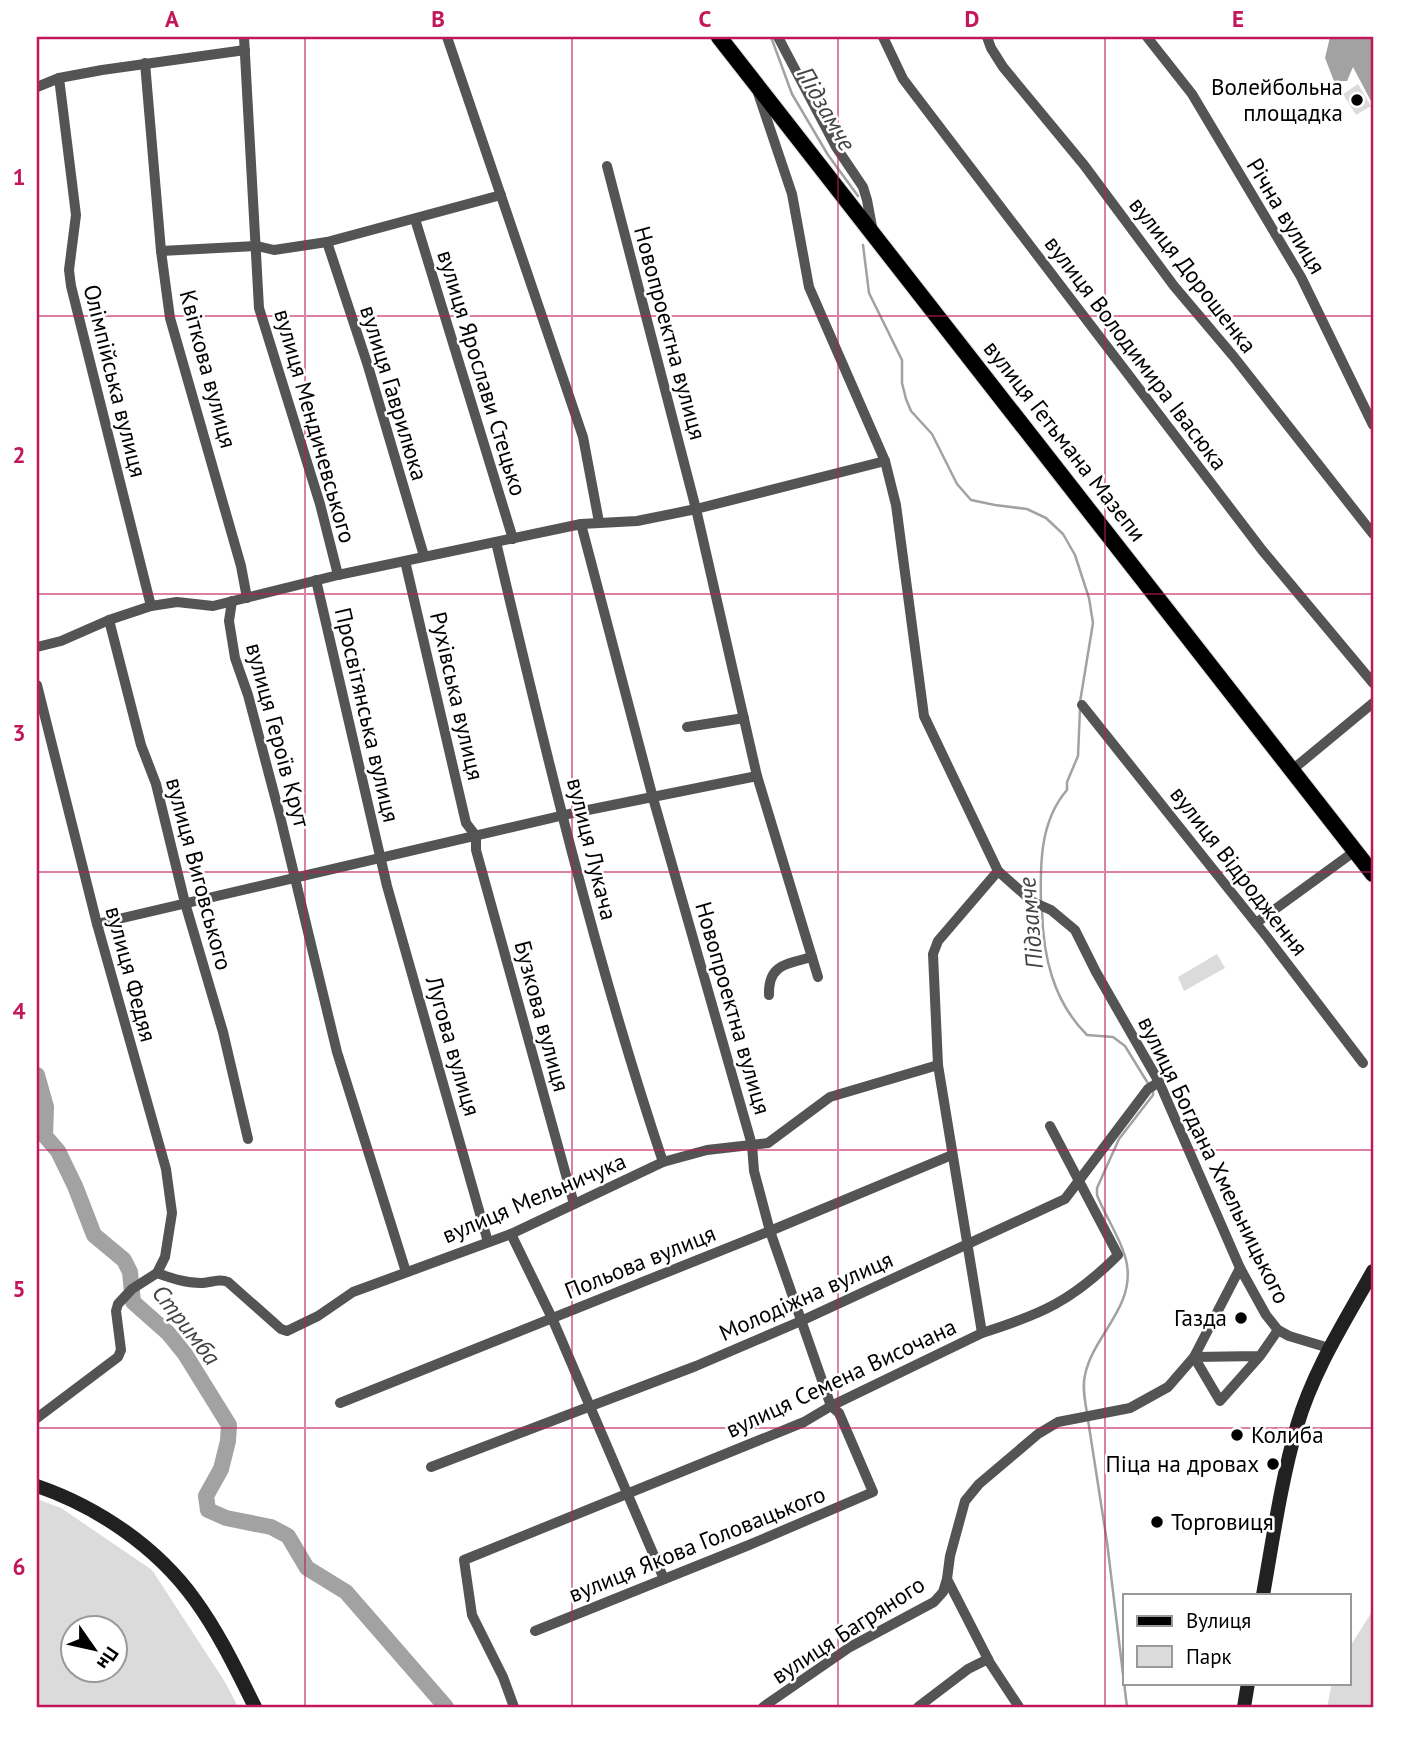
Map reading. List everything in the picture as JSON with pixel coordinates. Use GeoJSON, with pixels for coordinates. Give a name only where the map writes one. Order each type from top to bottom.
{"type":"FeatureCollection","features":[{"type":"Feature","properties":{"kind":"main road","name":"вулиця Гетьмана Мазепи"},"geometry":{"type":"LineString","coordinates":[[719,37],[1373,874]]}},
{"type":"Feature","properties":{"kind":"main road"},"geometry":{"type":"LineString","coordinates":[[1263,1594],[1297,1424],[1329,1348],[1373,1271]]}},
{"type":"Feature","properties":{"kind":"main road"},"geometry":{"type":"LineString","coordinates":[[37,1486],[86,1507],[121,1528],[172,1572],[195,1600],[255,1707]]}},
{"type":"Feature","properties":{"kind":"main road"},"geometry":{"type":"LineString","coordinates":[[1244,1707],[1248,1684]]}},
{"type":"Feature","properties":{"kind":"street","name":"вулиця Мендичевського"},"geometry":{"type":"LineString","coordinates":[[244,37],[259,308],[320,504],[338,575]]}},
{"type":"Feature","properties":{"kind":"street"},"geometry":{"type":"LineString","coordinates":[[447,37],[583,437],[599,522]]}},
{"type":"Feature","properties":{"kind":"street"},"geometry":{"type":"LineString","coordinates":[[778,37],[836,147],[863,187],[873,232]]}},
{"type":"Feature","properties":{"kind":"street","name":"вулиця Володимира Івасюка"},"geometry":{"type":"LineString","coordinates":[[883,37],[912,90],[1262,550],[1373,683]]}},
{"type":"Feature","properties":{"kind":"street","name":"вулиця Дорошенка"},"geometry":{"type":"LineString","coordinates":[[987,37],[1003,67],[1084,165],[1174,286],[1234,357],[1373,534]]}},
{"type":"Feature","properties":{"kind":"street","name":"Річна вулиця"},"geometry":{"type":"LineString","coordinates":[[1147,37],[1192,94],[1301,277],[1373,425]]}},
{"type":"Feature","properties":{"kind":"street"},"geometry":{"type":"LineString","coordinates":[[37,74],[37,87],[59,78],[245,50]]}},
{"type":"Feature","properties":{"kind":"street","name":"Квіткова вулиця"},"geometry":{"type":"LineString","coordinates":[[145,63],[160,251],[170,318],[242,566],[247,598]]}},
{"type":"Feature","properties":{"kind":"street","name":"Олімпійська вулиця"},"geometry":{"type":"LineString","coordinates":[[59,78],[76,215],[69,270],[71,286],[151,606]]}},
{"type":"Feature","properties":{"kind":"street","name":"вулиця Богдана Хмельницького"},"geometry":{"type":"LineString","coordinates":[[753,79],[792,194],[809,287],[885,461],[895,505],[924,716],[998,871],[1033,902],[1052,910],[1075,930],[1154,1085],[1240,1268],[1266,1315],[1278,1330],[1289,1336],[1329,1348]]}},
{"type":"Feature","properties":{"kind":"street","name":"Новопроектна вулиця"},"geometry":{"type":"LineString","coordinates":[[607,166],[696,509],[757,776],[818,977]]}},
{"type":"Feature","properties":{"kind":"street"},"geometry":{"type":"LineString","coordinates":[[160,251],[257,246],[274,250],[327,242],[501,195]]}},
{"type":"Feature","properties":{"kind":"street","name":"вулиця Ярослави Стецько"},"geometry":{"type":"LineString","coordinates":[[415,219],[513,539]]}},
{"type":"Feature","properties":{"kind":"street","name":"вулиця Гаврилюка"},"geometry":{"type":"LineString","coordinates":[[327,242],[368,366],[424,556]]}},
{"type":"Feature","properties":{"kind":"street"},"geometry":{"type":"LineString","coordinates":[[37,648],[151,606],[177,602],[212,606],[338,575],[581,524],[636,521],[696,509],[885,461]]}},
{"type":"Feature","properties":{"kind":"street","name":"Новопроектна вулиця"},"geometry":{"type":"LineString","coordinates":[[581,524],[653,797],[752,1144],[754,1171],[770,1231],[831,1406],[839,1413],[873,1492]]}},
{"type":"Feature","properties":{"kind":"street","name":"вулиця Лукача"},"geometry":{"type":"LineString","coordinates":[[496,542],[600,963],[663,1163]]}},
{"type":"Feature","properties":{"kind":"street","name":"Рухівська вулиця"},"geometry":{"type":"LineString","coordinates":[[405,561],[466,823],[476,836]]}},
{"type":"Feature","properties":{"kind":"street","name":"Просвітянська вулиця"},"geometry":{"type":"LineString","coordinates":[[316,580],[382,859]]}},
{"type":"Feature","properties":{"kind":"street","name":"вулиця Героїв Крут"},"geometry":{"type":"LineString","coordinates":[[232,601],[229,621],[235,658],[248,695],[347,1087],[406,1272]]}},
{"type":"Feature","properties":{"kind":"street","name":"вулиця Виговського"},"geometry":{"type":"LineString","coordinates":[[109,620],[141,745],[156,784],[185,903],[223,1032],[248,1139]]}},
{"type":"Feature","properties":{"kind":"street","name":"вулиця Федяя"},"geometry":{"type":"LineString","coordinates":[[37,685],[97,924],[166,1169],[172,1213],[166,1257],[157,1273]]}},
{"type":"Feature","properties":{"kind":"street"},"geometry":{"type":"LineString","coordinates":[[1292,770],[1373,703]]}},
{"type":"Feature","properties":{"kind":"street","name":"вулиця Відродження"},"geometry":{"type":"LineString","coordinates":[[1082,705],[1256,923],[1363,1063]]}},
{"type":"Feature","properties":{"kind":"street"},"geometry":{"type":"LineString","coordinates":[[687,727],[744,718]]}},
{"type":"Feature","properties":{"kind":"street"},"geometry":{"type":"LineString","coordinates":[[97,924],[476,836],[757,776]]}},
{"type":"Feature","properties":{"kind":"street","name":"Бузкова вулиця"},"geometry":{"type":"LineString","coordinates":[[476,836],[476,850],[574,1205]]}},
{"type":"Feature","properties":{"kind":"street"},"geometry":{"type":"LineString","coordinates":[[1256,923],[1355,850]]}},
{"type":"Feature","properties":{"kind":"street","name":"Лугова вулиця"},"geometry":{"type":"LineString","coordinates":[[382,859],[488,1242]]}},
{"type":"Feature","properties":{"kind":"street","name":"вулиця Семена Височана"},"geometry":{"type":"LineString","coordinates":[[514,1707],[503,1677],[472,1615],[464,1560],[804,1422],[831,1406],[982,1333],[939,1065],[933,954],[938,941],[998,871]]}},
{"type":"Feature","properties":{"kind":"street"},"geometry":{"type":"LineString","coordinates":[[769,995],[770,980],[776,970],[790,962],[812,957]]}},
{"type":"Feature","properties":{"kind":"street","name":"вулиця Мельничука"},"geometry":{"type":"LineString","coordinates":[[157,1273],[180,1281],[228,1282],[281,1329],[288,1331],[318,1316],[353,1292],[511,1234],[663,1163],[707,1150],[768,1143],[830,1097],[939,1065]]}},
{"type":"Feature","properties":{"kind":"street","name":"Молодіжна вулиця"},"geometry":{"type":"LineString","coordinates":[[431,1467],[696,1366],[1065,1199],[1094,1158],[1154,1085]]}},
{"type":"Feature","properties":{"kind":"street"},"geometry":{"type":"LineString","coordinates":[[982,1333],[1046,1311],[1077,1293],[1118,1255],[1049,1126]]}},
{"type":"Feature","properties":{"kind":"street","name":"Польова вулиця"},"geometry":{"type":"LineString","coordinates":[[340,1403],[952,1155]]}},
{"type":"Feature","properties":{"kind":"street"},"geometry":{"type":"LineString","coordinates":[[511,1234],[552,1318],[664,1579]]}},
{"type":"Feature","properties":{"kind":"street"},"geometry":{"type":"LineString","coordinates":[[1020,1707],[988,1658],[947,1579],[965,1501],[979,1484],[1058,1422],[1130,1408],[1168,1387],[1194,1357],[1240,1268]]}},
{"type":"Feature","properties":{"kind":"street"},"geometry":{"type":"LineString","coordinates":[[37,1418],[118,1357],[121,1350],[116,1311],[118,1304],[132,1289],[157,1273]]}},
{"type":"Feature","properties":{"kind":"street"},"geometry":{"type":"LineString","coordinates":[[1194,1357],[1220,1401],[1260,1356],[1278,1330]]}},
{"type":"Feature","properties":{"kind":"street"},"geometry":{"type":"LineString","coordinates":[[1194,1357],[1260,1356]]}},
{"type":"Feature","properties":{"kind":"street","name":"вулиця Якова Головацького"},"geometry":{"type":"LineString","coordinates":[[535,1631],[873,1492]]}},
{"type":"Feature","properties":{"kind":"street","name":"вулиця Багряного"},"geometry":{"type":"LineString","coordinates":[[763,1707],[850,1647],[934,1602],[943,1592],[947,1579]]}},
{"type":"Feature","properties":{"kind":"street"},"geometry":{"type":"LineString","coordinates":[[918,1707],[968,1669],[988,1658]]}},
{"type":"Feature","properties":{"kind":"green space","name":"Волейбольна площадка"},"geometry":{"type":"Polygon","coordinates":[[[1358,84],[1371,106],[1356,115],[1343,94],[1358,84]]]}},
{"type":"Feature","properties":{"kind":"green space"},"geometry":{"type":"Polygon","coordinates":[[[1217,954],[1225,968],[1184,991],[1178,977],[1217,954]]]}},
{"type":"Feature","properties":{"kind":"green space"},"geometry":{"type":"Polygon","coordinates":[[[37,1499],[61,1508],[152,1570],[225,1682],[238,1707],[37,1707],[37,1499]]]}},
{"type":"Feature","properties":{"kind":"green space"},"geometry":{"type":"Polygon","coordinates":[[[1373,1610],[1373,1707],[1327,1707],[1332,1684],[1350,1684],[1350,1646],[1373,1610]]]}},
{"type":"Feature","properties":{"kind":"shaded area"},"geometry":{"type":"Polygon","coordinates":[[[1330,37],[1373,37],[1373,105],[1353,67],[1347,81],[1334,81],[1325,58],[1330,37]]]}},
{"type":"Feature","properties":{"kind":"waterway","name":"Підзамче"},"geometry":{"type":"LineString","coordinates":[[771,37],[792,94],[828,155],[858,196]]}},
{"type":"Feature","properties":{"kind":"waterway","name":"Підзамче"},"geometry":{"type":"LineString","coordinates":[[863,245],[869,293],[902,360],[902,383],[906,399],[911,411],[932,434],[957,484],[971,500],[1027,509],[1046,518],[1063,534],[1075,555],[1089,598],[1093,623],[1080,702]]}},
{"type":"Feature","properties":{"kind":"waterway","name":"Підзамче"},"geometry":{"type":"LineString","coordinates":[[1041,903],[1041,873],[1047,829],[1051,815],[1067,790],[1067,782],[1078,756],[1080,709]]}},
{"type":"Feature","properties":{"kind":"waterway","name":"Підзамче"},"geometry":{"type":"LineString","coordinates":[[1042,910],[1048,961],[1058,993],[1066,1008],[1087,1035],[1113,1037],[1125,1046],[1149,1085]]}},
{"type":"Feature","properties":{"kind":"waterway","name":"Стримба"},"geometry":{"type":"LineString","coordinates":[[37,1075],[46,1107],[45,1136],[58,1151],[94,1235],[124,1260],[130,1272],[133,1302],[168,1333],[185,1354],[229,1425],[221,1469],[206,1496],[208,1510],[226,1518],[271,1527],[288,1536],[307,1568],[346,1592],[446,1707]]}},
{"type":"Feature","properties":{"kind":"waterway","name":"Підзамче"},"geometry":{"type":"LineString","coordinates":[[1087,1413],[1084,1389],[1089,1361],[1119,1308],[1128,1280],[1125,1257],[1097,1195],[1097,1188],[1119,1139],[1153,1095],[1153,1090]]}},
{"type":"Feature","properties":{"kind":"waterway","name":"Підзамче"},"geometry":{"type":"LineString","coordinates":[[1088,1420],[1107,1542],[1123,1674]]}},
{"type":"Feature","properties":{"kind":"waterway","name":"Підзамче"},"geometry":{"type":"LineString","coordinates":[[1124,1684],[1127,1707]]}},
{"type":"Feature","properties":{"kind":"place","name":"Волейбольна площадка"},"geometry":{"type":"Point","coordinates":[1357,100]}},
{"type":"Feature","properties":{"kind":"place","name":"Газда"},"geometry":{"type":"Point","coordinates":[1241,1318]}},
{"type":"Feature","properties":{"kind":"place","name":"Колиба"},"geometry":{"type":"Point","coordinates":[1237,1435]}},
{"type":"Feature","properties":{"kind":"place","name":"Піца на дровах"},"geometry":{"type":"Point","coordinates":[1273,1464]}},
{"type":"Feature","properties":{"kind":"place","name":"Торговиця"},"geometry":{"type":"Point","coordinates":[1157,1522]}}]}
